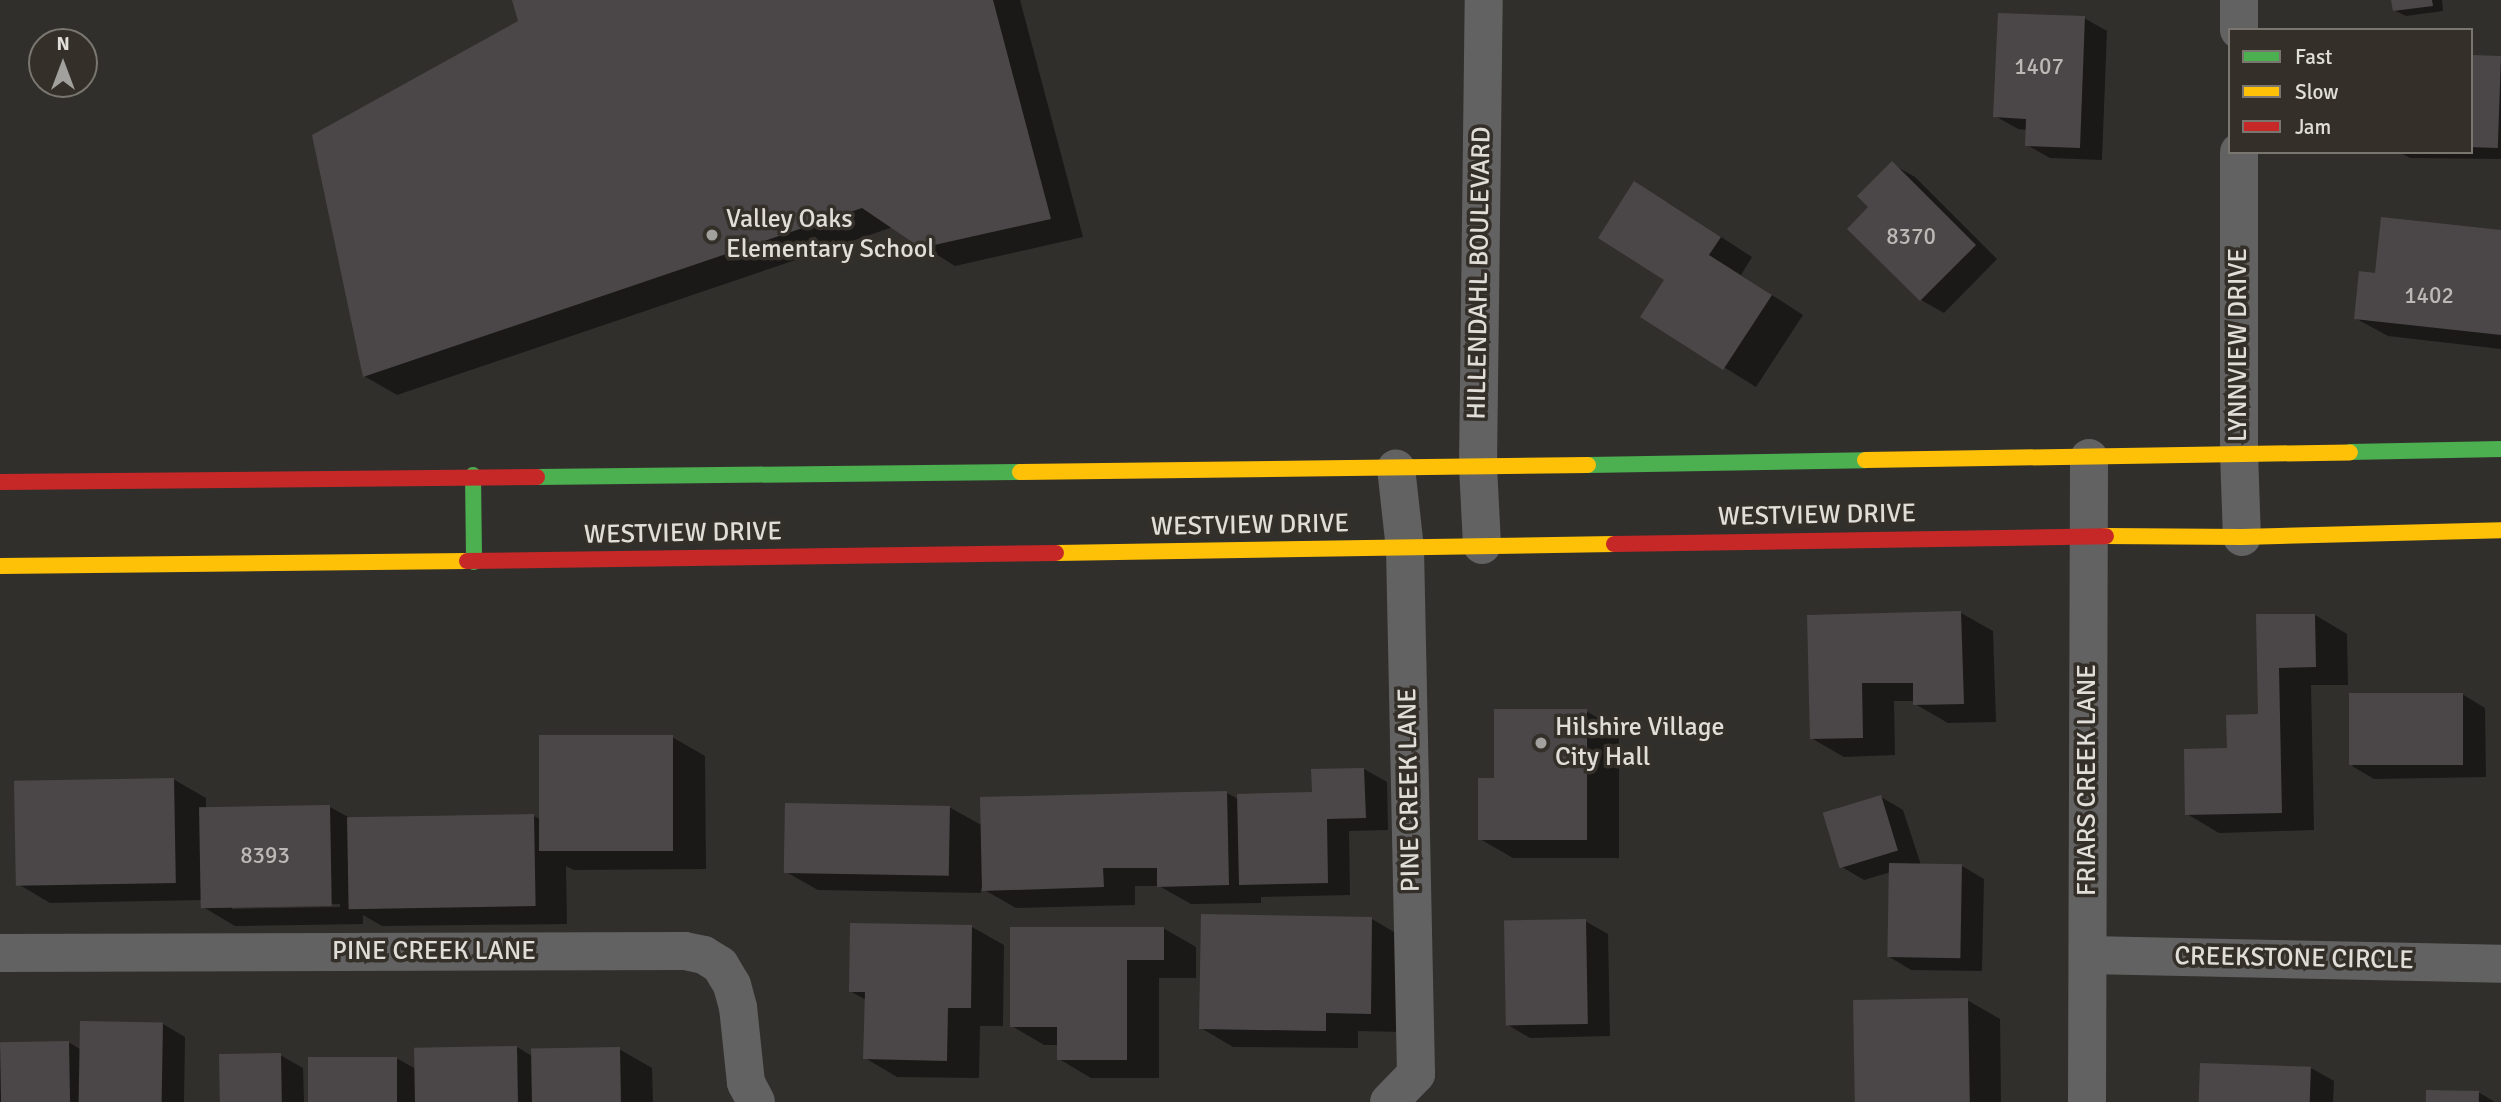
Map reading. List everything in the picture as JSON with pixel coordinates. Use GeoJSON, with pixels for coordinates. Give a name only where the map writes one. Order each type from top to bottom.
{"type":"FeatureCollection","features":[{"type":"Feature","properties":{"kind":"main road","name":"WESTVIEW DRIVE"},"geometry":{"type":"LineString","coordinates":[[0,482],[473,475],[1396,468],[2501,449]]}},
{"type":"Feature","properties":{"kind":"main road"},"geometry":{"type":"LineString","coordinates":[[473,475],[474,562]]}},
{"type":"Feature","properties":{"kind":"main road","name":"WESTVIEW DRIVE"},"geometry":{"type":"LineString","coordinates":[[0,566],[1405,549],[1482,545],[2088,536],[2242,537],[2501,530]]}},
{"type":"Feature","properties":{"kind":"street","name":"HILLENDAHL BOULEVARD"},"geometry":{"type":"LineString","coordinates":[[1482,545],[1478,466],[1484,0]]}},
{"type":"Feature","properties":{"kind":"street"},"geometry":{"type":"LineString","coordinates":[[2239,0],[2239,28]]}},
{"type":"Feature","properties":{"kind":"street","name":"LYNNVIEW DRIVE"},"geometry":{"type":"LineString","coordinates":[[2239,154],[2239,453],[2242,537]]}},
{"type":"Feature","properties":{"kind":"street","name":"FRIARS CREEK LANE"},"geometry":{"type":"LineString","coordinates":[[2087,1102],[2088,458]]}},
{"type":"Feature","properties":{"kind":"street","name":"PINE CREEK LANE"},"geometry":{"type":"LineString","coordinates":[[1389,1102],[1416,1074],[1405,549],[1396,468]]}},
{"type":"Feature","properties":{"kind":"street","name":"PINE CREEK LANE"},"geometry":{"type":"LineString","coordinates":[[0,953],[685,951],[704,955],[720,965],[732,985],[738,1007],[746,1083],[756,1102]]}},
{"type":"Feature","properties":{"kind":"street","name":"CREEKSTONE CIRCLE"},"geometry":{"type":"LineString","coordinates":[[2088,955],[2501,964]]}},
{"type":"Feature","properties":{"kind":"building"},"geometry":{"type":"Polygon","coordinates":[[[512,0],[993,0],[1051,219],[921,248],[862,208],[363,377],[312,135],[518,21],[512,0]]]}},
{"type":"Feature","properties":{"kind":"building"},"geometry":{"type":"Polygon","coordinates":[[[2391,0],[2432,0],[2433,6],[2393,11],[2391,0]]]}},
{"type":"Feature","properties":{"kind":"building"},"geometry":{"type":"Polygon","coordinates":[[[1998,13],[2085,16],[2080,148],[2025,146],[2026,119],[1993,117],[1998,13]]]}},
{"type":"Feature","properties":{"kind":"building"},"geometry":{"type":"Polygon","coordinates":[[[2473,55],[2501,56],[2498,148],[2473,147],[2473,55]]]}},
{"type":"Feature","properties":{"kind":"building"},"geometry":{"type":"Polygon","coordinates":[[[1892,161],[1976,245],[1920,301],[1847,229],[1868,207],[1857,196],[1892,161]]]}},
{"type":"Feature","properties":{"kind":"building"},"geometry":{"type":"Polygon","coordinates":[[[1634,181],[1721,237],[1709,255],[1772,295],[1723,370],[1640,317],[1664,280],[1598,238],[1634,181]]]}},
{"type":"Feature","properties":{"kind":"building"},"geometry":{"type":"Polygon","coordinates":[[[2381,217],[2501,230],[2501,335],[2354,319],[2359,271],[2375,273],[2381,217]]]}},
{"type":"Feature","properties":{"kind":"building"},"geometry":{"type":"Polygon","coordinates":[[[1961,611],[1964,704],[1913,705],[1913,683],[1862,683],[1863,738],[1810,739],[1807,615],[1961,611]]]}},
{"type":"Feature","properties":{"kind":"building"},"geometry":{"type":"Polygon","coordinates":[[[2256,614],[2315,614],[2316,667],[2279,668],[2282,813],[2185,815],[2184,749],[2227,748],[2226,715],[2258,714],[2256,614]]]}},
{"type":"Feature","properties":{"kind":"building"},"geometry":{"type":"Polygon","coordinates":[[[2349,693],[2463,693],[2463,765],[2349,765],[2349,693]]]}},
{"type":"Feature","properties":{"kind":"building","name":"Hilshire Village City Hall"},"geometry":{"type":"Polygon","coordinates":[[[1494,709],[1587,709],[1587,840],[1478,840],[1478,778],[1494,778],[1494,709]]]}},
{"type":"Feature","properties":{"kind":"building"},"geometry":{"type":"Polygon","coordinates":[[[539,735],[673,735],[673,851],[539,851],[539,735]]]}},
{"type":"Feature","properties":{"kind":"building"},"geometry":{"type":"Polygon","coordinates":[[[1364,768],[1366,818],[1327,819],[1328,883],[1239,885],[1237,794],[1312,792],[1311,769],[1364,768]]]}},
{"type":"Feature","properties":{"kind":"building"},"geometry":{"type":"Polygon","coordinates":[[[174,778],[176,883],[16,886],[14,781],[174,778]]]}},
{"type":"Feature","properties":{"kind":"building"},"geometry":{"type":"Polygon","coordinates":[[[1227,791],[1229,885],[1157,887],[1157,868],[1103,868],[1104,887],[982,891],[980,797],[1227,791]]]}},
{"type":"Feature","properties":{"kind":"building"},"geometry":{"type":"Polygon","coordinates":[[[1881,795],[1898,850],[1840,868],[1823,813],[1881,795]]]}},
{"type":"Feature","properties":{"kind":"building"},"geometry":{"type":"Polygon","coordinates":[[[785,803],[950,806],[949,876],[784,873],[785,803]]]}},
{"type":"Feature","properties":{"kind":"building"},"geometry":{"type":"Polygon","coordinates":[[[330,805],[332,906],[201,908],[199,807],[330,805]]]}},
{"type":"Feature","properties":{"kind":"building"},"geometry":{"type":"Polygon","coordinates":[[[534,814],[536,906],[349,909],[347,817],[534,814]]]}},
{"type":"Feature","properties":{"kind":"building"},"geometry":{"type":"Polygon","coordinates":[[[1889,863],[1962,864],[1960,958],[1887,957],[1889,863]]]}},
{"type":"Feature","properties":{"kind":"building"},"geometry":{"type":"Polygon","coordinates":[[[1201,914],[1372,917],[1371,1014],[1326,1013],[1326,1031],[1199,1029],[1201,914]]]}},
{"type":"Feature","properties":{"kind":"building"},"geometry":{"type":"Polygon","coordinates":[[[1586,919],[1588,1024],[1506,1025],[1504,920],[1586,919]]]}},
{"type":"Feature","properties":{"kind":"building"},"geometry":{"type":"Polygon","coordinates":[[[850,923],[972,925],[971,1008],[948,1008],[947,1061],[863,1059],[865,992],[849,992],[850,923]]]}},
{"type":"Feature","properties":{"kind":"building"},"geometry":{"type":"Polygon","coordinates":[[[1010,927],[1164,927],[1164,960],[1127,960],[1127,1060],[1057,1060],[1057,1027],[1010,1027],[1010,927]]]}},
{"type":"Feature","properties":{"kind":"building"},"geometry":{"type":"Polygon","coordinates":[[[1968,998],[1970,1102],[1855,1102],[1853,1000],[1968,998]]]}},
{"type":"Feature","properties":{"kind":"building"},"geometry":{"type":"Polygon","coordinates":[[[80,1021],[163,1022],[162,1102],[79,1102],[80,1021]]]}},
{"type":"Feature","properties":{"kind":"building"},"geometry":{"type":"Polygon","coordinates":[[[69,1041],[70,1102],[1,1102],[0,1042],[69,1041]]]}},
{"type":"Feature","properties":{"kind":"building"},"geometry":{"type":"Polygon","coordinates":[[[517,1046],[518,1102],[415,1102],[414,1048],[517,1046]]]}},
{"type":"Feature","properties":{"kind":"building"},"geometry":{"type":"Polygon","coordinates":[[[620,1047],[621,1102],[532,1102],[531,1049],[620,1047]]]}},
{"type":"Feature","properties":{"kind":"building"},"geometry":{"type":"Polygon","coordinates":[[[281,1053],[282,1102],[220,1102],[219,1054],[281,1053]]]}},
{"type":"Feature","properties":{"kind":"building"},"geometry":{"type":"Polygon","coordinates":[[[308,1057],[397,1057],[397,1102],[308,1102],[308,1057]]]}},
{"type":"Feature","properties":{"kind":"building"},"geometry":{"type":"Polygon","coordinates":[[[2200,1063],[2311,1067],[2310,1102],[2199,1102],[2200,1063]]]}},
{"type":"Feature","properties":{"kind":"building"},"geometry":{"type":"Polygon","coordinates":[[[2426,1090],[2479,1091],[2479,1102],[2426,1102],[2426,1090]]]}},
{"type":"Feature","properties":{"kind":"traffic: fast"},"geometry":{"type":"LineString","coordinates":[[2350,452],[2501,449]]}},
{"type":"Feature","properties":{"kind":"traffic: fast"},"geometry":{"type":"LineString","coordinates":[[1588,465],[1865,460]]}},
{"type":"Feature","properties":{"kind":"traffic: fast"},"geometry":{"type":"LineString","coordinates":[[537,477],[1020,472]]}},
{"type":"Feature","properties":{"kind":"traffic: fast"},"geometry":{"type":"LineString","coordinates":[[473,475],[474,562]]}},
{"type":"Feature","properties":{"kind":"traffic: slow"},"geometry":{"type":"LineString","coordinates":[[1865,460],[2350,452]]}},
{"type":"Feature","properties":{"kind":"traffic: slow"},"geometry":{"type":"LineString","coordinates":[[1020,472],[1588,465]]}},
{"type":"Feature","properties":{"kind":"traffic: slow"},"geometry":{"type":"LineString","coordinates":[[2106,536],[2242,537],[2501,530]]}},
{"type":"Feature","properties":{"kind":"traffic: slow"},"geometry":{"type":"LineString","coordinates":[[1056,553],[1614,544]]}},
{"type":"Feature","properties":{"kind":"traffic: slow"},"geometry":{"type":"LineString","coordinates":[[0,566],[467,561]]}},
{"type":"Feature","properties":{"kind":"traffic: jam"},"geometry":{"type":"LineString","coordinates":[[0,482],[537,477]]}},
{"type":"Feature","properties":{"kind":"traffic: jam"},"geometry":{"type":"LineString","coordinates":[[1614,544],[2106,536]]}},
{"type":"Feature","properties":{"kind":"traffic: jam"},"geometry":{"type":"LineString","coordinates":[[467,561],[1056,553]]}},
{"type":"Feature","properties":{"kind":"place","name":"Valley Oaks Elementary School"},"geometry":{"type":"Point","coordinates":[712,235]}},
{"type":"Feature","properties":{"kind":"place","name":"Hilshire Village City Hall"},"geometry":{"type":"Point","coordinates":[1541,743]}}]}
